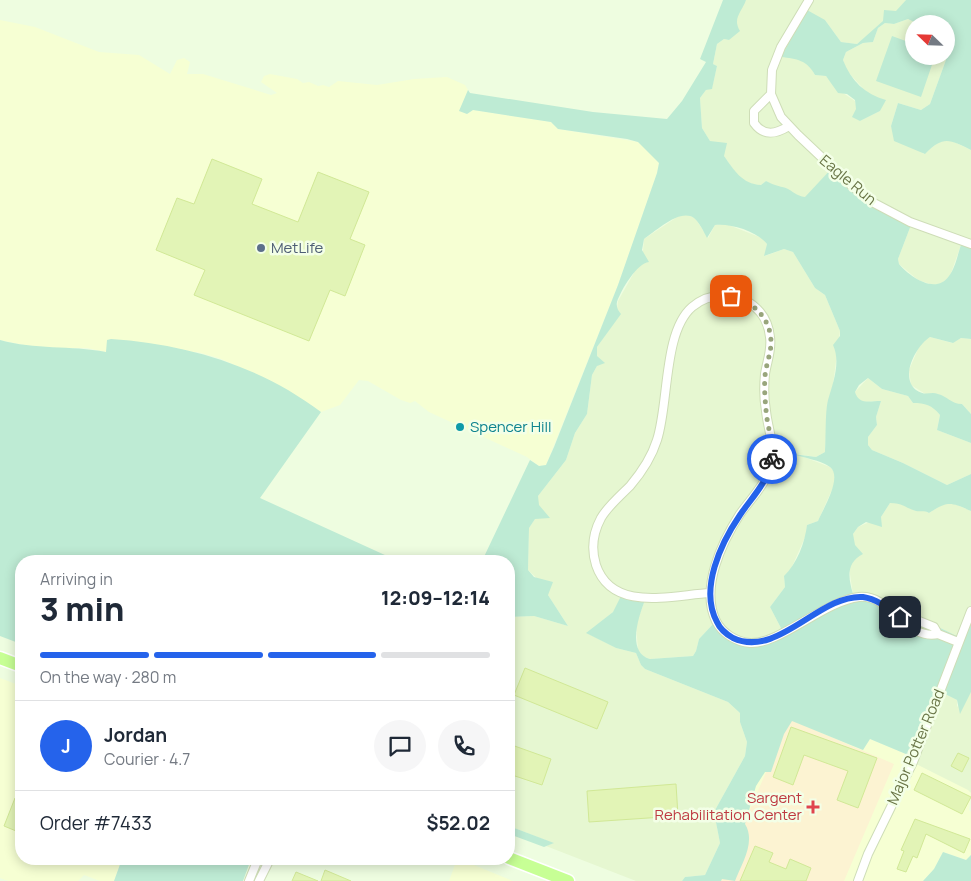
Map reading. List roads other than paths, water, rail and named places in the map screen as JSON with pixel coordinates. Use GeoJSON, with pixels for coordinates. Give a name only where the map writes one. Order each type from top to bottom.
{"type":"FeatureCollection","features":[{"type":"Feature","properties":{"kind":"main road"},"geometry":{"type":"LineString","coordinates":[[0,658],[15,664]]}},
{"type":"Feature","properties":{"kind":"main road"},"geometry":{"type":"LineString","coordinates":[[515,860],[568,881]]}},
{"type":"Feature","properties":{"kind":"street"},"geometry":{"type":"LineString","coordinates":[[789,126],[778,132],[768,133],[760,130],[754,123],[754,111],[771,94],[771,75],[776,58],[809,0]]}},
{"type":"Feature","properties":{"kind":"street","name":"Eagle Run"},"geometry":{"type":"LineString","coordinates":[[771,94],[775,106],[789,126],[852,186],[874,203],[910,222],[971,244]]}},
{"type":"Feature","properties":{"kind":"street"},"geometry":{"type":"LineString","coordinates":[[710,592],[639,598],[622,594],[610,587],[601,576],[594,557],[593,544],[595,532],[603,515],[637,477],[654,447],[660,431],[674,338],[680,322],[695,304],[709,298],[724,295],[739,298],[752,305],[763,316],[769,330],[771,347],[765,374],[766,412],[773,450],[768,473],[739,516],[726,541],[714,573],[710,592],[712,611],[719,627],[728,635],[750,643],[769,639],[829,607],[859,597],[876,602],[900,617],[910,617],[934,626],[938,634],[958,642]]}},
{"type":"Feature","properties":{"kind":"street","name":"Major Potter Road"},"geometry":{"type":"LineString","coordinates":[[858,881],[878,832],[913,762],[971,611]]}},
{"type":"Feature","properties":{"kind":"street"},"geometry":{"type":"LineString","coordinates":[[249,881],[256,865]]}},
{"type":"Feature","properties":{"kind":"street"},"geometry":{"type":"LineString","coordinates":[[259,881],[267,865]]}},
{"type":"Feature","properties":{"kind":"place","name":"MetLife"},"geometry":{"type":"Point","coordinates":[261,248]}},
{"type":"Feature","properties":{"kind":"place","name":"Spencer Hill"},"geometry":{"type":"Point","coordinates":[460,427]}},
{"type":"Feature","properties":{"kind":"place","name":"Sargent Rehabilitation Center"},"geometry":{"type":"Point","coordinates":[813,807]}}]}
